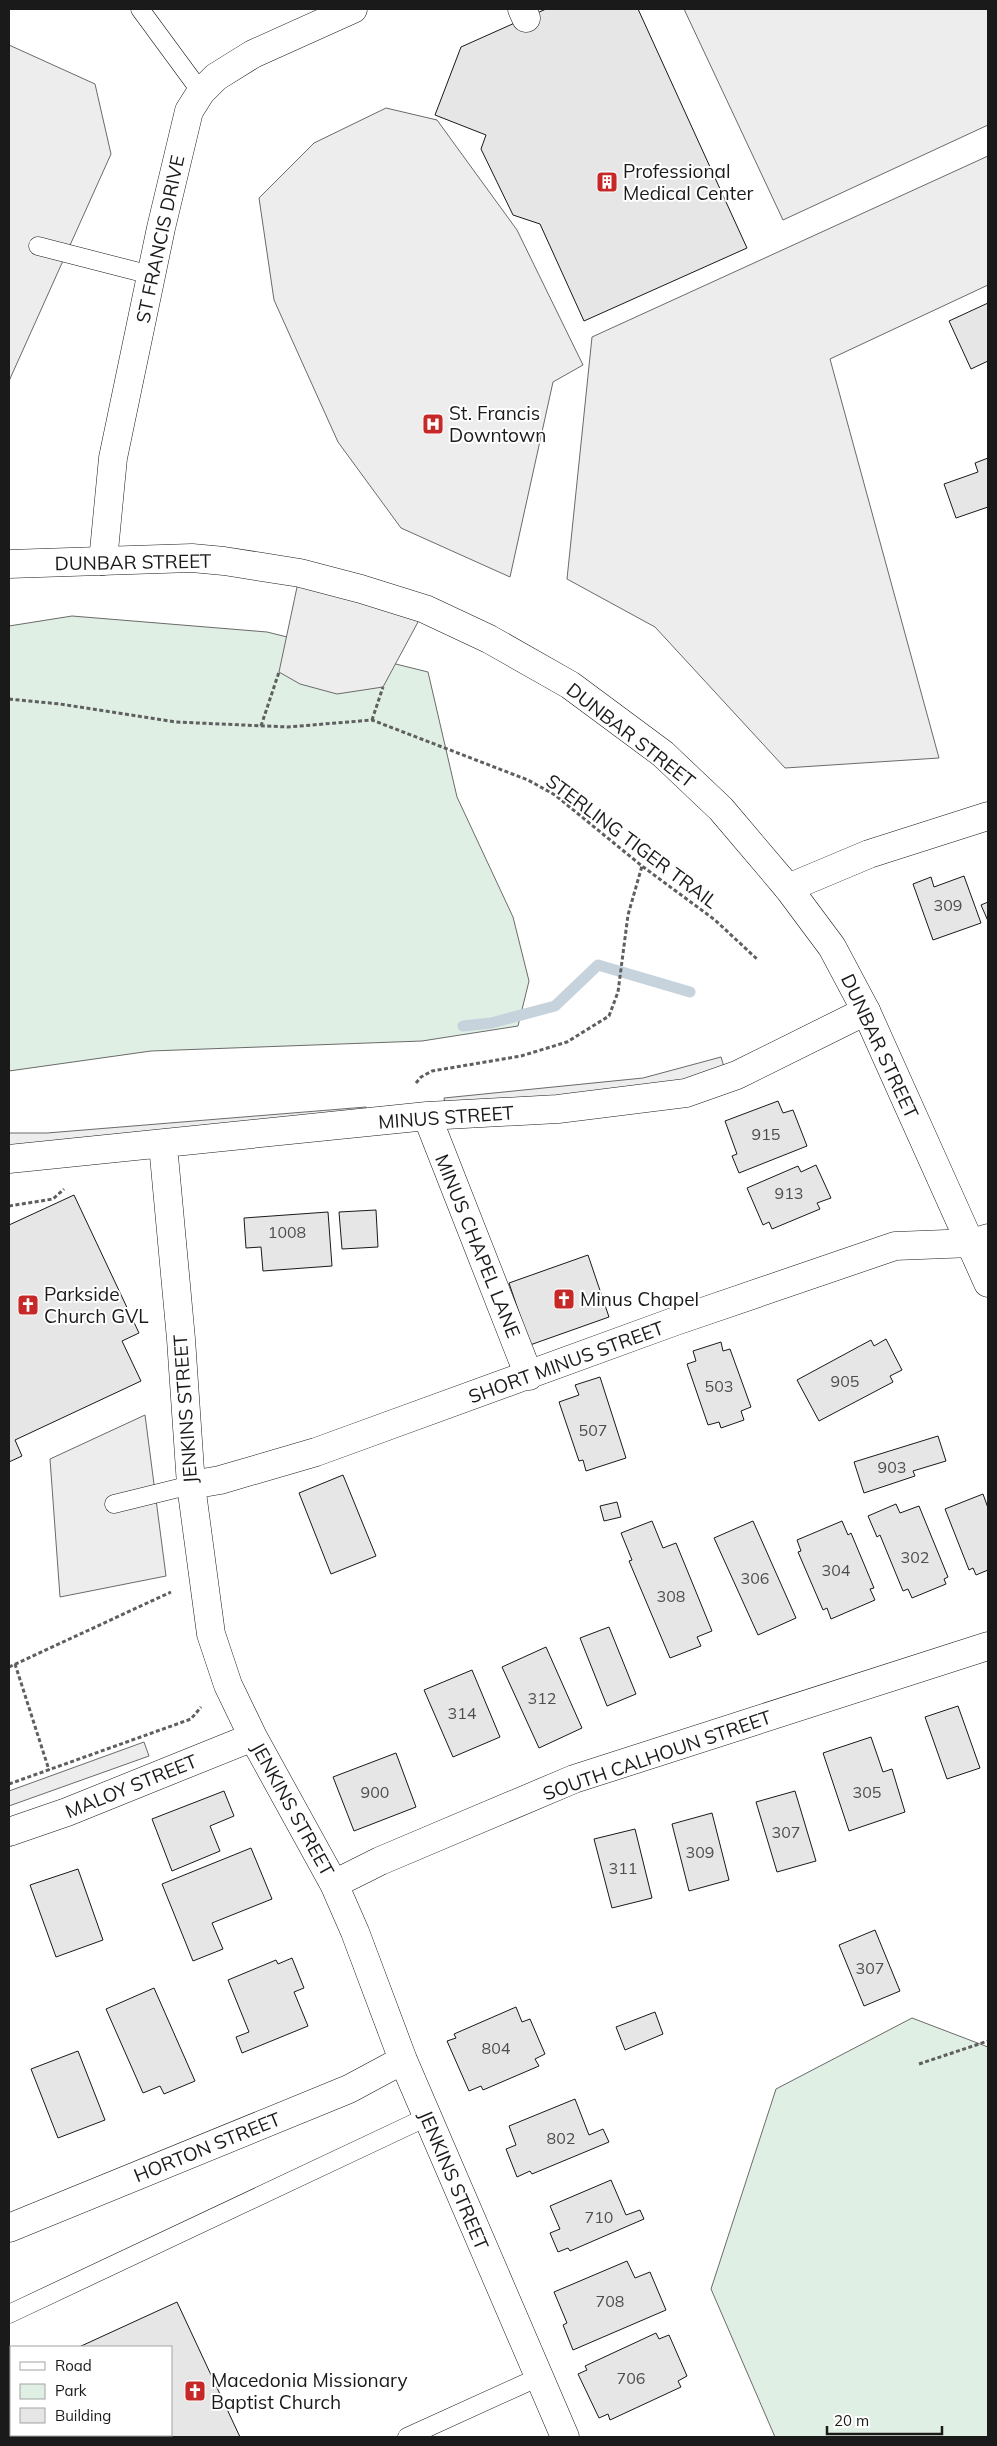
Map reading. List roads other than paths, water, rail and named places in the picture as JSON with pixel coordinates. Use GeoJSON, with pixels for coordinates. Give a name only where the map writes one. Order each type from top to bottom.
{"type":"FeatureCollection","features":[{"type":"Feature","properties":{"kind":"street","name":"ST FRANCIS DRIVE"},"geometry":{"type":"LineString","coordinates":[[103,561],[113,458],[150,275],[189,112],[201,92],[216,77],[253,54],[353,9]]}},
{"type":"Feature","properties":{"kind":"street","name":"DUNBAR STREET"},"geometry":{"type":"LineString","coordinates":[[9,564],[192,558],[300,573],[361,589],[425,609],[489,640],[570,685],[663,754],[721,809],[788,888],[832,947],[866,1011],[980,1241],[988,1283]]}},
{"type":"Feature","properties":{"kind":"street"},"geometry":{"type":"LineString","coordinates":[[788,888],[869,854],[988,816]]}},
{"type":"Feature","properties":{"kind":"street","name":"MINUS STREET"},"geometry":{"type":"LineString","coordinates":[[9,1159],[163,1145],[426,1116],[558,1109],[686,1094],[737,1075],[866,1011]]}},
{"type":"Feature","properties":{"kind":"street","name":"MINUS CHAPEL LANE"},"geometry":{"type":"LineString","coordinates":[[426,1116],[529,1376]]}},
{"type":"Feature","properties":{"kind":"street","name":"JENKINS STREET"},"geometry":{"type":"LineString","coordinates":[[163,1145],[181,1339],[190,1485],[211,1634],[228,1685],[253,1738],[334,1884],[355,1932],[402,2060],[566,2437]]}},
{"type":"Feature","properties":{"kind":"street","name":"SHORT MINUS STREET"},"geometry":{"type":"LineString","coordinates":[[190,1485],[220,1480],[316,1452],[673,1322],[895,1246],[980,1241]]}},
{"type":"Feature","properties":{"kind":"street","name":"SOUTH CALHOUN STREET"},"geometry":{"type":"LineString","coordinates":[[334,1884],[380,1861],[574,1779],[988,1646]]}},
{"type":"Feature","properties":{"kind":"street","name":"MALOY STREET"},"geometry":{"type":"LineString","coordinates":[[9,1832],[67,1812],[253,1738]]}},
{"type":"Feature","properties":{"kind":"street","name":"HORTON STREET"},"geometry":{"type":"LineString","coordinates":[[9,2228],[350,2089],[402,2060]]}},
{"type":"Feature","properties":{"kind":"lane"},"geometry":{"type":"LineString","coordinates":[[140,9],[201,92]]}},
{"type":"Feature","properties":{"kind":"lane"},"geometry":{"type":"LineString","coordinates":[[38,246],[150,275]]}},
{"type":"Feature","properties":{"kind":"lane"},"geometry":{"type":"LineString","coordinates":[[114,1504],[190,1485]]}},
{"type":"Feature","properties":{"kind":"lane"},"geometry":{"type":"LineString","coordinates":[[9,2314],[427,2117]]}},
{"type":"Feature","properties":{"kind":"lane"},"geometry":{"type":"LineString","coordinates":[[408,2437],[539,2376]]}},
{"type":"Feature","properties":{"kind":"waterway"},"geometry":{"type":"LineString","coordinates":[[463,1026],[491,1023],[555,1006],[598,965],[690,992]]}},
{"type":"Feature","properties":{"kind":"place","name":"Professional Medical Center"},"geometry":{"type":"Point","coordinates":[607,182]}},
{"type":"Feature","properties":{"kind":"place","name":"St. Francis Downtown"},"geometry":{"type":"Point","coordinates":[433,424]}},
{"type":"Feature","properties":{"kind":"place","name":"Minus Chapel"},"geometry":{"type":"Point","coordinates":[564,1299]}},
{"type":"Feature","properties":{"kind":"place","name":"Parkside Church GVL"},"geometry":{"type":"Point","coordinates":[28,1305]}},
{"type":"Feature","properties":{"kind":"place","name":"Macedonia Missionary Baptist Church"},"geometry":{"type":"Point","coordinates":[195,2391]}}]}
